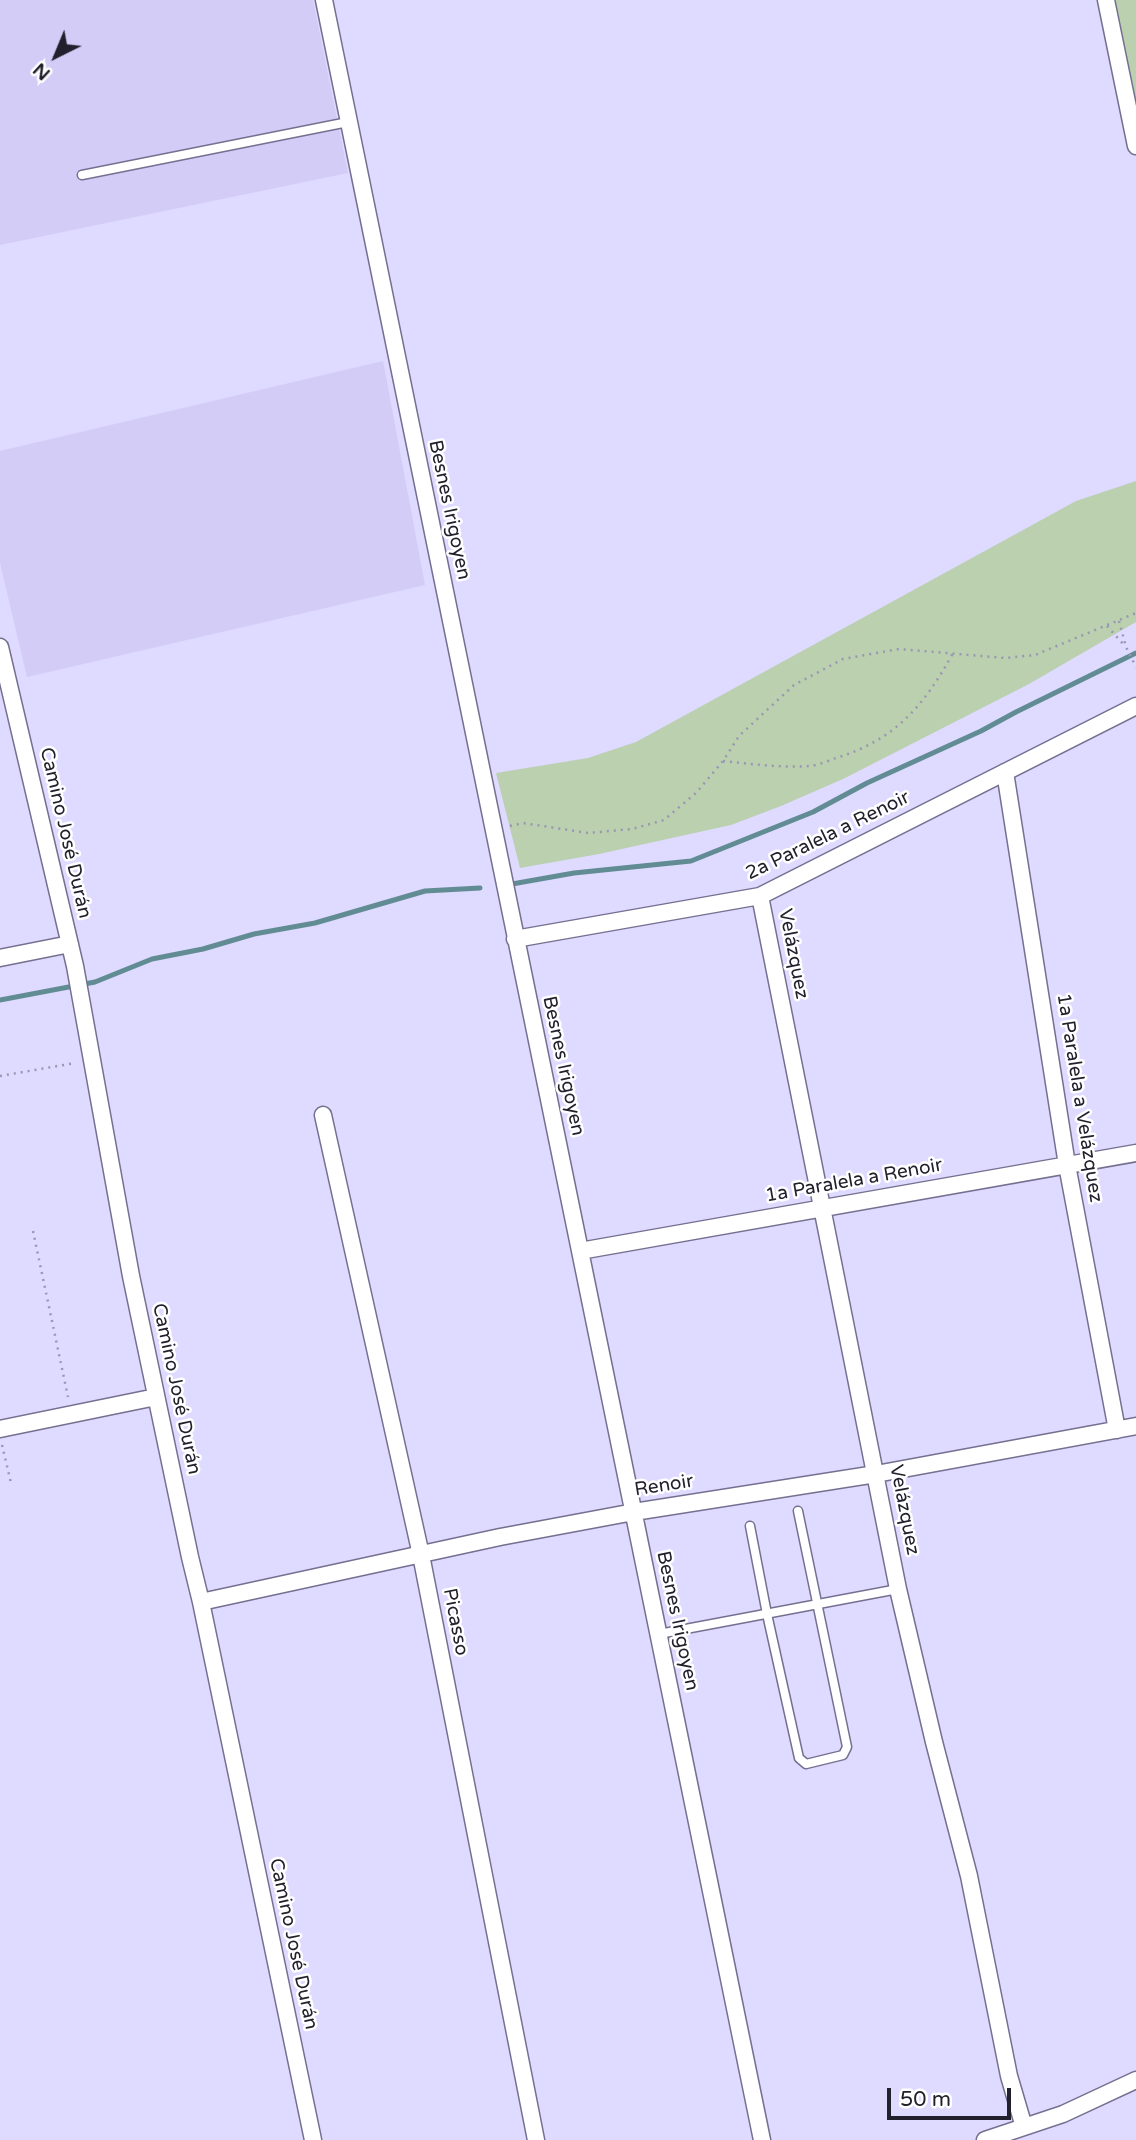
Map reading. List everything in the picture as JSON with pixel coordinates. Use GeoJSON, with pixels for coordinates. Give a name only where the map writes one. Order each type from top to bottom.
{"type":"FeatureCollection","features":[{"type":"Feature","properties":{"kind":"street","name":"Besnes Irigoyen"},"geometry":{"type":"LineString","coordinates":[[324,0],[762,2140]]}},
{"type":"Feature","properties":{"kind":"street"},"geometry":{"type":"LineString","coordinates":[[1106,0],[1136,145]]}},
{"type":"Feature","properties":{"kind":"street","name":"Camino José Durán"},"geometry":{"type":"LineString","coordinates":[[0,647],[75,966],[131,1276],[313,2140]]}},
{"type":"Feature","properties":{"kind":"street","name":"2a Paralela a Renoir"},"geometry":{"type":"LineString","coordinates":[[515,939],[760,896],[1136,706]]}},
{"type":"Feature","properties":{"kind":"street","name":"1a Paralela a Velázquez"},"geometry":{"type":"LineString","coordinates":[[1005,772],[1067,1165],[1117,1430]]}},
{"type":"Feature","properties":{"kind":"street","name":"Velázquez"},"geometry":{"type":"LineString","coordinates":[[760,896],[898,1588],[969,1876],[1009,2076],[1024,2127]]}},
{"type":"Feature","properties":{"kind":"street"},"geometry":{"type":"LineString","coordinates":[[0,958],[70,944]]}},
{"type":"Feature","properties":{"kind":"street","name":"Picasso"},"geometry":{"type":"LineString","coordinates":[[323,1115],[421,1555],[536,2140]]}},
{"type":"Feature","properties":{"kind":"street","name":"1a Paralela a Renoir"},"geometry":{"type":"LineString","coordinates":[[580,1251],[1136,1153]]}},
{"type":"Feature","properties":{"kind":"street"},"geometry":{"type":"LineString","coordinates":[[0,1429],[156,1397]]}},
{"type":"Feature","properties":{"kind":"street","name":"Renoir"},"geometry":{"type":"LineString","coordinates":[[201,1602],[500,1537],[634,1512],[876,1474],[1136,1426]]}},
{"type":"Feature","properties":{"kind":"street"},"geometry":{"type":"LineString","coordinates":[[985,2140],[1063,2114],[1136,2080]]}},
{"type":"Feature","properties":{"kind":"lane"},"geometry":{"type":"LineString","coordinates":[[82,175],[348,122]]}},
{"type":"Feature","properties":{"kind":"lane"},"geometry":{"type":"LineString","coordinates":[[750,1526],[799,1758],[806,1764],[844,1755],[847,1747],[798,1511]]}},
{"type":"Feature","properties":{"kind":"lane"},"geometry":{"type":"LineString","coordinates":[[659,1634],[898,1588]]}},
{"type":"Feature","properties":{"kind":"path"},"geometry":{"type":"LineString","coordinates":[[494,831],[523,823],[588,833],[632,830],[664,820],[696,793],[739,737],[794,685],[843,659],[899,649],[1005,658],[1035,654],[1136,613]]}},
{"type":"Feature","properties":{"kind":"path"},"geometry":{"type":"LineString","coordinates":[[1118,620],[1126,647],[1136,667]]}},
{"type":"Feature","properties":{"kind":"path"},"geometry":{"type":"LineString","coordinates":[[1107,625],[1126,647]]}},
{"type":"Feature","properties":{"kind":"path"},"geometry":{"type":"LineString","coordinates":[[723,761],[764,766],[811,765],[853,753],[886,737],[912,714],[940,677],[954,652]]}},
{"type":"Feature","properties":{"kind":"path"},"geometry":{"type":"LineString","coordinates":[[0,1076],[92,1060]]}},
{"type":"Feature","properties":{"kind":"path"},"geometry":{"type":"LineString","coordinates":[[33,1231],[72,1414]]}},
{"type":"Feature","properties":{"kind":"path"},"geometry":{"type":"LineString","coordinates":[[0,1435],[11,1483]]}},
{"type":"Feature","properties":{"kind":"shaded area"},"geometry":{"type":"Polygon","coordinates":[[[0,0],[313,0],[348,173],[0,245],[0,0]]]}},
{"type":"Feature","properties":{"kind":"shaded area"},"geometry":{"type":"Polygon","coordinates":[[[383,361],[425,585],[27,677],[0,563],[0,451],[383,361]]]}},
{"type":"Feature","properties":{"kind":"green space"},"geometry":{"type":"Polygon","coordinates":[[[1113,0],[1136,0],[1136,117],[1113,0]]]}},
{"type":"Feature","properties":{"kind":"green space"},"geometry":{"type":"Polygon","coordinates":[[[1136,481],[1136,622],[1029,684],[843,779],[781,806],[731,825],[520,868],[496,773],[588,758],[636,742],[1076,501],[1136,481]]]}},
{"type":"Feature","properties":{"kind":"waterway"},"geometry":{"type":"LineString","coordinates":[[512,884],[574,873],[691,861],[813,812],[867,783],[981,731],[1136,653]]}},
{"type":"Feature","properties":{"kind":"waterway"},"geometry":{"type":"LineString","coordinates":[[0,1000],[95,982],[152,959],[203,949],[254,934],[315,923],[425,891],[480,888]]}}]}
